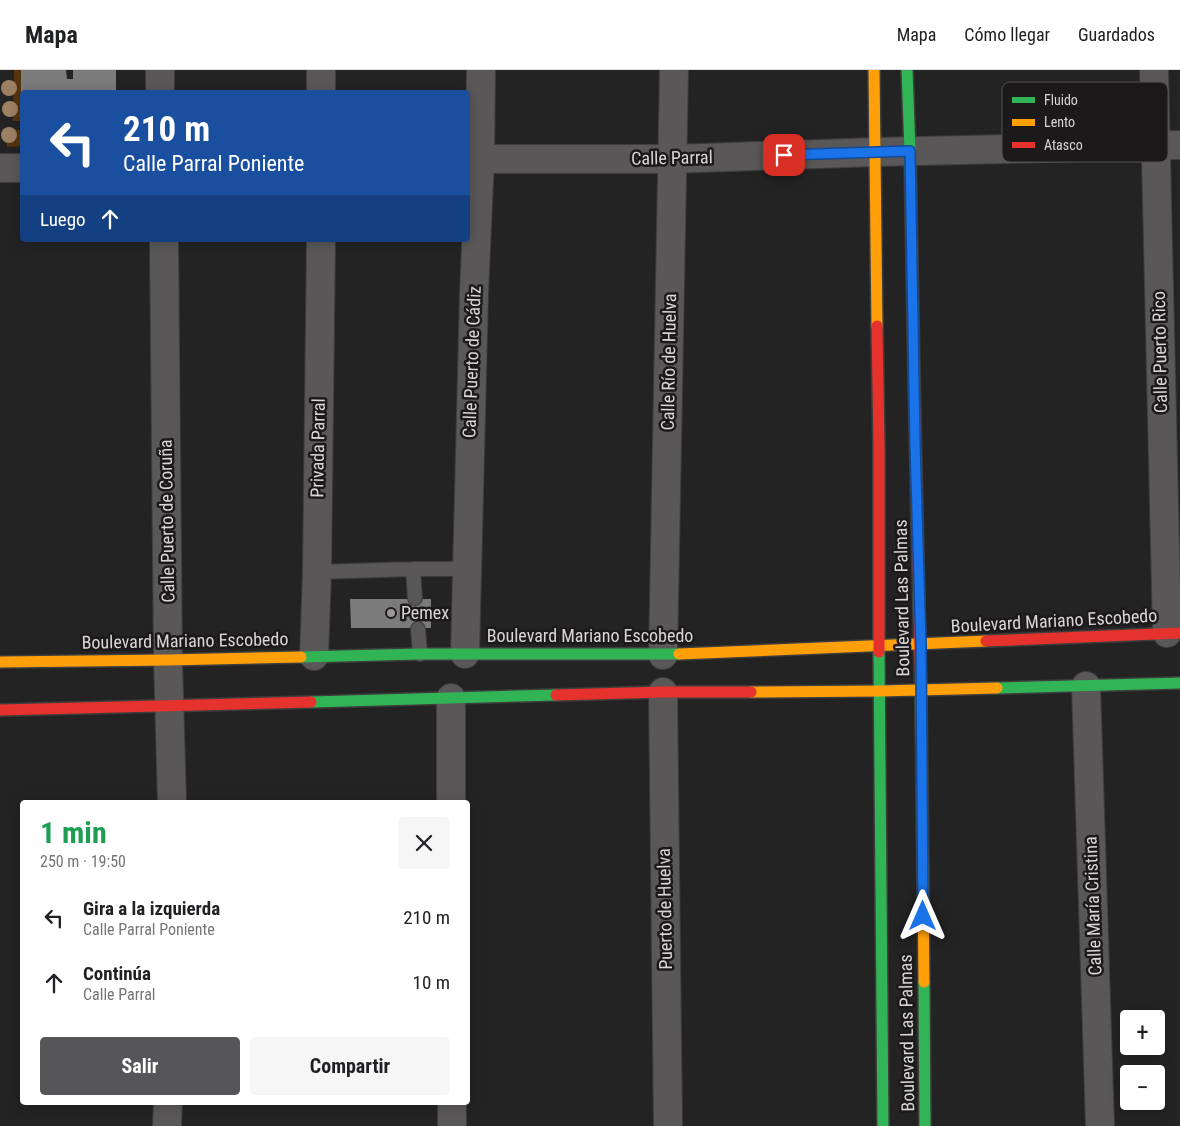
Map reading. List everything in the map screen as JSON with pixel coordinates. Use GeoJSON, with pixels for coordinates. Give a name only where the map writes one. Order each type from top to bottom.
{"type":"FeatureCollection","features":[{"type":"Feature","properties":{"kind":"main road","name":"Boulevard Las Palmas"},"geometry":{"type":"LineString","coordinates":[[874,70],[880,446],[883,1126]]}},
{"type":"Feature","properties":{"kind":"main road","name":"Boulevard Las Palmas"},"geometry":{"type":"LineString","coordinates":[[907,70],[921,645],[925,1126]]}},
{"type":"Feature","properties":{"kind":"main road","name":"Boulevard Mariano Escobedo"},"geometry":{"type":"LineString","coordinates":[[0,662],[420,654],[663,654],[921,645],[1173,633]]}},
{"type":"Feature","properties":{"kind":"main road"},"geometry":{"type":"LineString","coordinates":[[0,710],[663,692],[880,691],[1180,683]]}},
{"type":"Feature","properties":{"kind":"street"},"geometry":{"type":"LineString","coordinates":[[160,70],[160,90]]}},
{"type":"Feature","properties":{"kind":"street"},"geometry":{"type":"LineString","coordinates":[[321,70],[321,90]]}},
{"type":"Feature","properties":{"kind":"street","name":"Calle Puerto de Cádiz"},"geometry":{"type":"LineString","coordinates":[[465,654],[474,293],[474,159],[481,70]]}},
{"type":"Feature","properties":{"kind":"street","name":"Calle Río de Huelva"},"geometry":{"type":"LineString","coordinates":[[663,654],[674,70]]}},
{"type":"Feature","properties":{"kind":"street","name":"Calle Puerto Rico"},"geometry":{"type":"LineString","coordinates":[[1168,145],[1173,633]]}},
{"type":"Feature","properties":{"kind":"street","name":"Calle Parral"},"geometry":{"type":"LineString","coordinates":[[474,159],[673,159],[1002,149]]}},
{"type":"Feature","properties":{"kind":"street"},"geometry":{"type":"LineString","coordinates":[[0,168],[20,168]]}},
{"type":"Feature","properties":{"kind":"street","name":"Calle Puerto de Coruña"},"geometry":{"type":"LineString","coordinates":[[164,242],[168,660],[172,800]]}},
{"type":"Feature","properties":{"kind":"street","name":"Privada Parral"},"geometry":{"type":"LineString","coordinates":[[314,656],[317,572],[321,242]]}},
{"type":"Feature","properties":{"kind":"street","name":"Calle María Cristina"},"geometry":{"type":"LineString","coordinates":[[1086,686],[1100,1126]]}},
{"type":"Feature","properties":{"kind":"street","name":"Puerto de Huelva"},"geometry":{"type":"LineString","coordinates":[[663,692],[668,1126]]}},
{"type":"Feature","properties":{"kind":"street"},"geometry":{"type":"LineString","coordinates":[[452,698],[452,800]]}},
{"type":"Feature","properties":{"kind":"street"},"geometry":{"type":"LineString","coordinates":[[167,1126],[168,1105]]}},
{"type":"Feature","properties":{"kind":"street"},"geometry":{"type":"LineString","coordinates":[[452,1105],[452,1126]]}},
{"type":"Feature","properties":{"kind":"lane"},"geometry":{"type":"LineString","coordinates":[[413,569],[415,598]]}},
{"type":"Feature","properties":{"kind":"lane"},"geometry":{"type":"LineString","coordinates":[[317,572],[467,569]]}},
{"type":"Feature","properties":{"kind":"lane"},"geometry":{"type":"LineString","coordinates":[[418,629],[420,654]]}},
{"type":"Feature","properties":{"kind":"shaded area"},"geometry":{"type":"Polygon","coordinates":[[[14,70],[21,70],[20,121],[13,121],[14,70]]]}},
{"type":"Feature","properties":{"kind":"shaded area"},"geometry":{"type":"Polygon","coordinates":[[[6,130],[20,130],[20,146],[7,147],[6,130]]]}},
{"type":"Feature","properties":{"kind":"building"},"geometry":{"type":"Polygon","coordinates":[[[21,70],[66,70],[67,79],[73,79],[73,70],[116,70],[116,90],[21,90],[21,70]]]}},
{"type":"Feature","properties":{"kind":"building","name":"Pemex"},"geometry":{"type":"Polygon","coordinates":[[[350,599],[431,599],[431,628],[351,628],[350,599]]]}},
{"type":"Feature","properties":{"kind":"traffic: fast"},"geometry":{"type":"LineString","coordinates":[[907,70],[914,377]]}},
{"type":"Feature","properties":{"kind":"traffic: fast"},"geometry":{"type":"LineString","coordinates":[[879,652],[883,1126]]}},
{"type":"Feature","properties":{"kind":"traffic: fast"},"geometry":{"type":"LineString","coordinates":[[301,657],[420,654],[679,654]]}},
{"type":"Feature","properties":{"kind":"traffic: fast"},"geometry":{"type":"LineString","coordinates":[[997,688],[1180,683]]}},
{"type":"Feature","properties":{"kind":"traffic: fast"},"geometry":{"type":"LineString","coordinates":[[311,702],[556,695]]}},
{"type":"Feature","properties":{"kind":"traffic: fast"},"geometry":{"type":"LineString","coordinates":[[924,982],[925,1126]]}},
{"type":"Feature","properties":{"kind":"traffic: slow"},"geometry":{"type":"LineString","coordinates":[[874,70],[877,326]]}},
{"type":"Feature","properties":{"kind":"traffic: slow"},"geometry":{"type":"LineString","coordinates":[[679,654],[986,641]]}},
{"type":"Feature","properties":{"kind":"traffic: slow"},"geometry":{"type":"LineString","coordinates":[[0,662],[301,657]]}},
{"type":"Feature","properties":{"kind":"traffic: slow"},"geometry":{"type":"LineString","coordinates":[[751,692],[997,688]]}},
{"type":"Feature","properties":{"kind":"traffic: slow"},"geometry":{"type":"LineString","coordinates":[[921,698],[924,982]]}},
{"type":"Feature","properties":{"kind":"traffic: jam"},"geometry":{"type":"LineString","coordinates":[[877,326],[879,652]]}},
{"type":"Feature","properties":{"kind":"traffic: jam"},"geometry":{"type":"LineString","coordinates":[[914,377],[921,698]]}},
{"type":"Feature","properties":{"kind":"traffic: jam"},"geometry":{"type":"LineString","coordinates":[[986,641],[1180,633]]}},
{"type":"Feature","properties":{"kind":"traffic: jam"},"geometry":{"type":"LineString","coordinates":[[556,695],[751,692]]}},
{"type":"Feature","properties":{"kind":"traffic: jam"},"geometry":{"type":"LineString","coordinates":[[0,710],[311,702]]}},
{"type":"Feature","properties":{"kind":"place","name":"Pemex"},"geometry":{"type":"Point","coordinates":[391,613]}},
{"type":"Feature","properties":{"kind":"route"},"geometry":{"type":"LineString","coordinates":[[784,155],[910,151],[915,443],[921,645],[923,916]]}}]}
